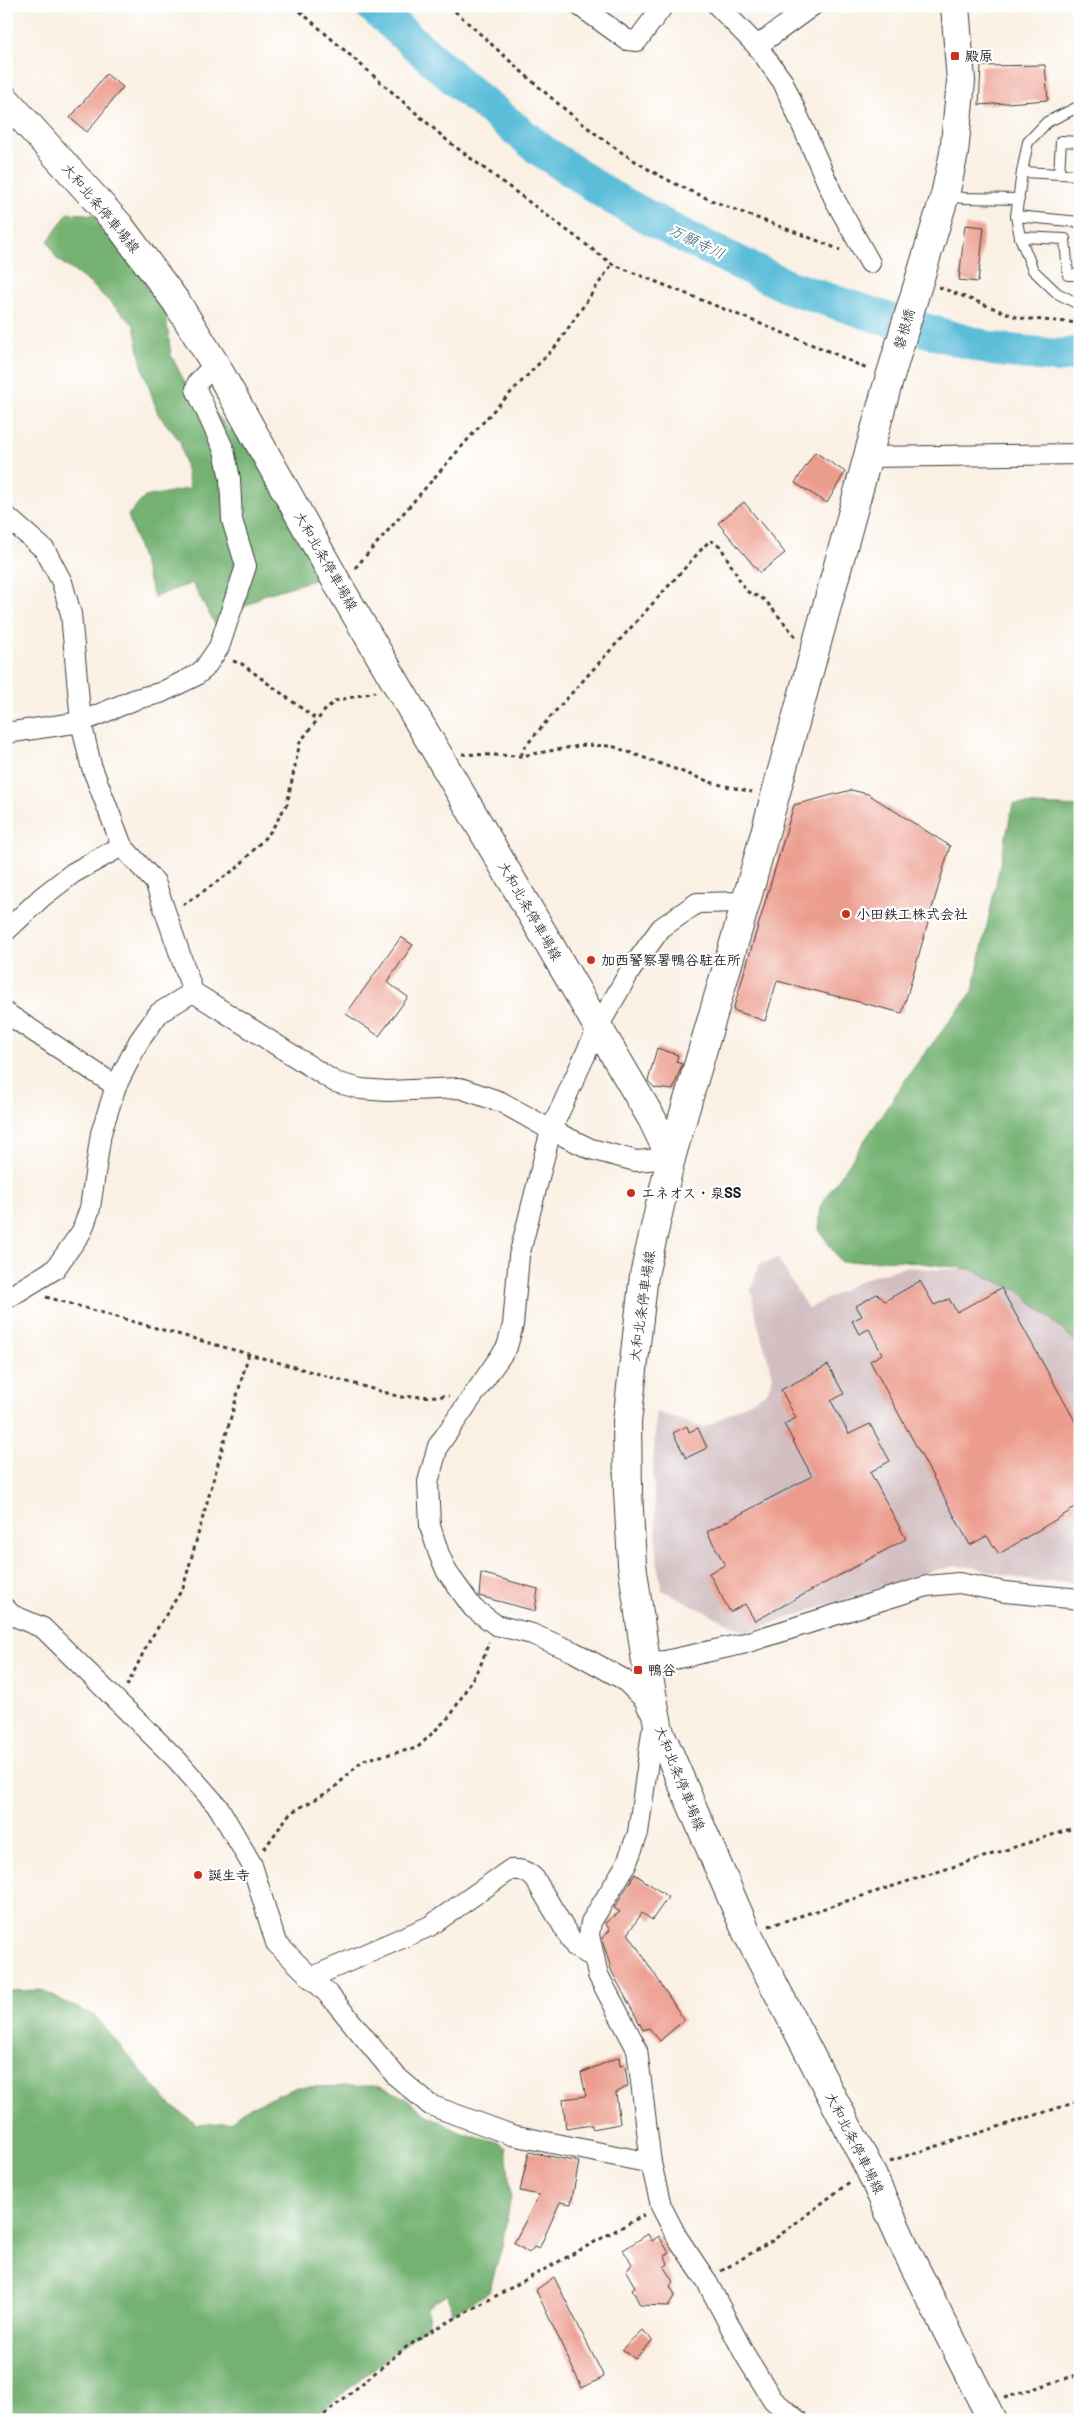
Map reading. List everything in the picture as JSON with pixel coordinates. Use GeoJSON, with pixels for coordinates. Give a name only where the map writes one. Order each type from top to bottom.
{"type":"FeatureCollection","features":[{"type":"Feature","properties":{"kind":"main road","name":"磐根橋"},"geometry":{"type":"LineString","coordinates":[[670,1158],[746,902],[892,373],[946,196],[954,153],[961,81],[955,6]]}},
{"type":"Feature","properties":{"kind":"main road","name":"大和北条停車場線"},"geometry":{"type":"LineString","coordinates":[[6,100],[120,225],[177,303],[215,364],[339,586],[394,676],[439,757],[652,1119],[670,1158],[644,1275],[627,1422],[632,1564],[656,1719],[747,1933],[869,2168],[907,2252],[989,2412]]}},
{"type":"Feature","properties":{"kind":"street"},"geometry":{"type":"LineString","coordinates":[[580,6],[627,40],[637,41],[663,6]]}},
{"type":"Feature","properties":{"kind":"street"},"geometry":{"type":"LineString","coordinates":[[718,6],[757,46],[783,82],[836,200],[870,263]]}},
{"type":"Feature","properties":{"kind":"street"},"geometry":{"type":"LineString","coordinates":[[757,46],[812,6]]}},
{"type":"Feature","properties":{"kind":"street"},"geometry":{"type":"LineString","coordinates":[[6,733],[81,722],[183,683],[204,669],[219,647],[246,566],[232,520],[232,494],[226,455],[196,389],[198,382],[215,364]]}},
{"type":"Feature","properties":{"kind":"street"},"geometry":{"type":"LineString","coordinates":[[870,457],[1080,454]]}},
{"type":"Feature","properties":{"kind":"street"},"geometry":{"type":"LineString","coordinates":[[6,516],[45,550],[62,582],[71,614],[81,722],[90,765],[122,846],[155,882],[168,914],[194,992],[335,1082],[361,1089],[387,1091],[460,1088],[501,1102],[551,1130],[591,1149],[636,1161],[670,1158]]}},
{"type":"Feature","properties":{"kind":"street"},"geometry":{"type":"LineString","coordinates":[[6,931],[42,897],[73,873],[122,846]]}},
{"type":"Feature","properties":{"kind":"street"},"geometry":{"type":"LineString","coordinates":[[746,902],[697,903],[661,928],[630,971],[598,1027],[551,1130],[519,1256],[510,1337],[504,1353],[438,1446],[431,1464],[428,1482],[430,1526],[439,1554],[456,1587],[473,1608],[496,1625],[532,1634],[574,1652],[623,1679],[644,1699],[656,1719],[652,1732],[638,1833],[626,1865],[591,1922],[589,1935],[598,1975],[637,2049],[651,2163],[662,2206],[677,2237],[706,2280],[745,2355],[773,2400],[797,2420]]}},
{"type":"Feature","properties":{"kind":"street"},"geometry":{"type":"LineString","coordinates":[[6,1299],[55,1269],[82,1231],[90,1208],[101,1133],[116,1086],[139,1041],[159,1013],[194,992]]}},
{"type":"Feature","properties":{"kind":"street"},"geometry":{"type":"LineString","coordinates":[[6,1013],[116,1086]]}},
{"type":"Feature","properties":{"kind":"street"},"geometry":{"type":"LineString","coordinates":[[646,1662],[665,1661],[742,1644],[927,1586],[958,1583],[1005,1592],[1080,1599]]}},
{"type":"Feature","properties":{"kind":"street"},"geometry":{"type":"LineString","coordinates":[[6,1610],[12,1615],[43,1628],[176,1760],[219,1808],[252,1865],[276,1943],[330,1996],[396,2076],[430,2105],[512,2135],[651,2163]]}},
{"type":"Feature","properties":{"kind":"street"},"geometry":{"type":"LineString","coordinates":[[310,1978],[430,1926],[510,1870],[518,1869],[527,1872],[535,1879],[576,1948],[594,1957]]}},
{"type":"Feature","properties":{"kind":"lane"},"geometry":{"type":"LineString","coordinates":[[1080,106],[1047,122],[1028,142],[1016,216],[1020,237],[1033,270],[1057,293],[1080,305]]}},
{"type":"Feature","properties":{"kind":"lane"},"geometry":{"type":"LineString","coordinates":[[1059,174],[1061,141],[1080,142]]}},
{"type":"Feature","properties":{"kind":"lane"},"geometry":{"type":"LineString","coordinates":[[1022,172],[1080,175]]}},
{"type":"Feature","properties":{"kind":"lane"},"geometry":{"type":"LineString","coordinates":[[946,196],[1019,200]]}},
{"type":"Feature","properties":{"kind":"lane"},"geometry":{"type":"LineString","coordinates":[[1016,216],[1080,222]]}},
{"type":"Feature","properties":{"kind":"lane"},"geometry":{"type":"LineString","coordinates":[[1020,237],[1065,239],[1068,275],[1080,275]]}},
{"type":"Feature","properties":{"kind":"path"},"geometry":{"type":"LineString","coordinates":[[294,6],[449,142],[612,264],[833,353],[892,373]]}},
{"type":"Feature","properties":{"kind":"path"},"geometry":{"type":"LineString","coordinates":[[450,6],[588,128],[638,162],[685,188],[805,235],[870,263]]}},
{"type":"Feature","properties":{"kind":"path"},"geometry":{"type":"LineString","coordinates":[[339,586],[493,411],[556,346],[612,264]]}},
{"type":"Feature","properties":{"kind":"path"},"geometry":{"type":"LineString","coordinates":[[917,286],[1019,318],[1080,323]]}},
{"type":"Feature","properties":{"kind":"path"},"geometry":{"type":"LineString","coordinates":[[521,756],[524,748],[710,540],[720,546],[746,590],[765,600],[804,646],[816,652]]}},
{"type":"Feature","properties":{"kind":"path"},"geometry":{"type":"LineString","coordinates":[[214,655],[242,664],[316,719]]}},
{"type":"Feature","properties":{"kind":"path"},"geometry":{"type":"LineString","coordinates":[[168,914],[217,884],[237,868],[271,830],[287,804],[297,749],[316,719],[335,701],[379,691],[394,676]]}},
{"type":"Feature","properties":{"kind":"path"},"geometry":{"type":"LineString","coordinates":[[439,757],[451,754],[521,756],[584,745],[612,746],[713,783],[775,798]]}},
{"type":"Feature","properties":{"kind":"path"},"geometry":{"type":"LineString","coordinates":[[45,1297],[401,1397],[474,1395]]}},
{"type":"Feature","properties":{"kind":"path"},"geometry":{"type":"LineString","coordinates":[[117,1703],[148,1644],[183,1588],[249,1353]]}},
{"type":"Feature","properties":{"kind":"path"},"geometry":{"type":"LineString","coordinates":[[252,1865],[290,1813],[332,1790],[362,1760],[417,1748],[451,1715],[481,1664],[496,1625]]}},
{"type":"Feature","properties":{"kind":"path"},"geometry":{"type":"LineString","coordinates":[[747,1933],[1080,1826]]}},
{"type":"Feature","properties":{"kind":"path"},"geometry":{"type":"LineString","coordinates":[[706,2280],[772,2241],[869,2168],[1080,2101]]}},
{"type":"Feature","properties":{"kind":"path"},"geometry":{"type":"LineString","coordinates":[[318,2420],[405,2348],[430,2332],[662,2206]]}},
{"type":"Feature","properties":{"kind":"path"},"geometry":{"type":"LineString","coordinates":[[989,2412],[1080,2374]]}},
{"type":"Feature","properties":{"kind":"shaded area"},"geometry":{"type":"Polygon","coordinates":[[[778,1259],[808,1309],[866,1278],[905,1267],[942,1270],[968,1269],[1021,1292],[1080,1347],[1080,1582],[1034,1582],[971,1567],[957,1566],[927,1572],[746,1632],[662,1590],[658,1569],[653,1472],[656,1412],[704,1428],[767,1392],[773,1376],[758,1325],[751,1290],[759,1264],[778,1259]]]}},
{"type":"Feature","properties":{"kind":"green space"},"geometry":{"type":"Polygon","coordinates":[[[68,213],[100,215],[167,300],[165,310],[171,355],[187,387],[214,411],[230,431],[240,426],[321,569],[317,579],[263,595],[216,626],[192,583],[154,597],[128,515],[145,497],[190,488],[180,441],[158,414],[142,366],[134,325],[91,284],[57,259],[48,241],[68,213]]]}},
{"type":"Feature","properties":{"kind":"green space"},"geometry":{"type":"Polygon","coordinates":[[[1013,804],[1080,807],[1080,1346],[1021,1292],[970,1269],[897,1260],[841,1262],[819,1230],[821,1205],[915,1066],[973,991],[1013,804]]]}},
{"type":"Feature","properties":{"kind":"green space"},"geometry":{"type":"Polygon","coordinates":[[[40,1990],[96,2017],[169,2104],[198,2125],[230,2122],[250,2107],[297,2087],[376,2086],[400,2095],[426,2114],[459,2132],[498,2142],[506,2148],[511,2196],[502,2246],[489,2292],[452,2313],[448,2294],[427,2307],[429,2324],[310,2420],[6,2420],[6,1991],[40,1990]]]}},
{"type":"Feature","properties":{"kind":"building"},"geometry":{"type":"Polygon","coordinates":[[[1045,65],[1048,100],[979,105],[981,66],[1045,65]]]}},
{"type":"Feature","properties":{"kind":"building"},"geometry":{"type":"Polygon","coordinates":[[[106,74],[123,87],[87,132],[70,118],[106,74]]]}},
{"type":"Feature","properties":{"kind":"building"},"geometry":{"type":"Polygon","coordinates":[[[965,225],[984,227],[978,282],[959,280],[965,225]]]}},
{"type":"Feature","properties":{"kind":"building"},"geometry":{"type":"Polygon","coordinates":[[[815,452],[845,472],[827,503],[795,483],[815,452]]]}},
{"type":"Feature","properties":{"kind":"building"},"geometry":{"type":"Polygon","coordinates":[[[744,502],[785,553],[760,573],[718,523],[744,502]]]}},
{"type":"Feature","properties":{"kind":"building","name":"小田鉄工株式会社"},"geometry":{"type":"Polygon","coordinates":[[[851,790],[868,794],[950,846],[902,1013],[777,981],[765,1021],[733,1010],[794,805],[851,790]]]}},
{"type":"Feature","properties":{"kind":"building"},"geometry":{"type":"Polygon","coordinates":[[[401,937],[413,945],[387,982],[408,997],[379,1036],[346,1014],[401,937]]]}},
{"type":"Feature","properties":{"kind":"building"},"geometry":{"type":"Polygon","coordinates":[[[657,1048],[678,1055],[676,1062],[682,1064],[673,1090],[655,1088],[648,1081],[657,1048]]]}},
{"type":"Feature","properties":{"kind":"building"},"geometry":{"type":"Polygon","coordinates":[[[920,1281],[934,1305],[949,1299],[957,1312],[1001,1288],[1080,1430],[1080,1505],[999,1554],[987,1536],[970,1545],[870,1361],[882,1354],[869,1329],[859,1334],[852,1321],[862,1316],[856,1306],[877,1294],[885,1301],[920,1281]]]}},
{"type":"Feature","properties":{"kind":"building"},"geometry":{"type":"Polygon","coordinates":[[[828,1365],[844,1394],[831,1401],[849,1434],[870,1424],[890,1461],[870,1472],[906,1539],[755,1621],[745,1604],[730,1612],[709,1573],[725,1565],[707,1532],[812,1476],[784,1424],[796,1418],[781,1390],[828,1365]]]}},
{"type":"Feature","properties":{"kind":"building"},"geometry":{"type":"Polygon","coordinates":[[[687,1426],[689,1432],[698,1428],[707,1448],[686,1458],[673,1433],[687,1426]]]}},
{"type":"Feature","properties":{"kind":"building"},"geometry":{"type":"Polygon","coordinates":[[[481,1573],[538,1589],[535,1611],[479,1596],[481,1573]]]}},
{"type":"Feature","properties":{"kind":"building"},"geometry":{"type":"Polygon","coordinates":[[[635,1874],[668,1897],[652,1920],[642,1913],[628,1933],[684,2020],[660,2041],[649,2028],[643,2030],[612,1972],[602,1939],[610,1930],[605,1923],[620,1912],[614,1908],[635,1874]]]}},
{"type":"Feature","properties":{"kind":"building"},"geometry":{"type":"Polygon","coordinates":[[[619,2057],[620,2066],[625,2065],[628,2086],[616,2093],[620,2124],[592,2129],[592,2125],[566,2129],[563,2099],[586,2096],[581,2073],[619,2057]]]}},
{"type":"Feature","properties":{"kind":"building"},"geometry":{"type":"Polygon","coordinates":[[[529,2152],[579,2162],[571,2204],[560,2202],[539,2249],[534,2247],[529,2253],[514,2243],[539,2195],[520,2191],[529,2152]]]}},
{"type":"Feature","properties":{"kind":"building"},"geometry":{"type":"Polygon","coordinates":[[[648,2234],[652,2241],[659,2236],[669,2253],[665,2256],[668,2264],[664,2267],[673,2282],[670,2286],[675,2295],[668,2306],[640,2305],[632,2289],[635,2287],[626,2271],[632,2264],[623,2250],[648,2234]]]}},
{"type":"Feature","properties":{"kind":"building"},"geometry":{"type":"Polygon","coordinates":[[[554,2277],[604,2377],[582,2388],[536,2290],[554,2277]]]}},
{"type":"Feature","properties":{"kind":"building"},"geometry":{"type":"Polygon","coordinates":[[[642,2330],[653,2340],[635,2359],[622,2349],[642,2330]]]}},
{"type":"Feature","properties":{"kind":"waterway","name":"万願寺川"},"geometry":{"type":"LineString","coordinates":[[372,6],[465,88],[541,150],[611,197],[683,236],[789,287],[893,321],[992,349],[1057,356],[1080,353]]}},
{"type":"Feature","properties":{"kind":"place","name":"殿原"},"geometry":{"type":"Point","coordinates":[955,56]}},
{"type":"Feature","properties":{"kind":"place","name":"小田鉄工株式会社"},"geometry":{"type":"Point","coordinates":[846,914]}},
{"type":"Feature","properties":{"kind":"place","name":"加西警察署鴨谷駐在所"},"geometry":{"type":"Point","coordinates":[591,960]}},
{"type":"Feature","properties":{"kind":"place","name":"エネオス・泉SS"},"geometry":{"type":"Point","coordinates":[631,1193]}},
{"type":"Feature","properties":{"kind":"place","name":"鴨谷"},"geometry":{"type":"Point","coordinates":[638,1670]}},
{"type":"Feature","properties":{"kind":"place","name":"誕生寺"},"geometry":{"type":"Point","coordinates":[198,1875]}}]}
